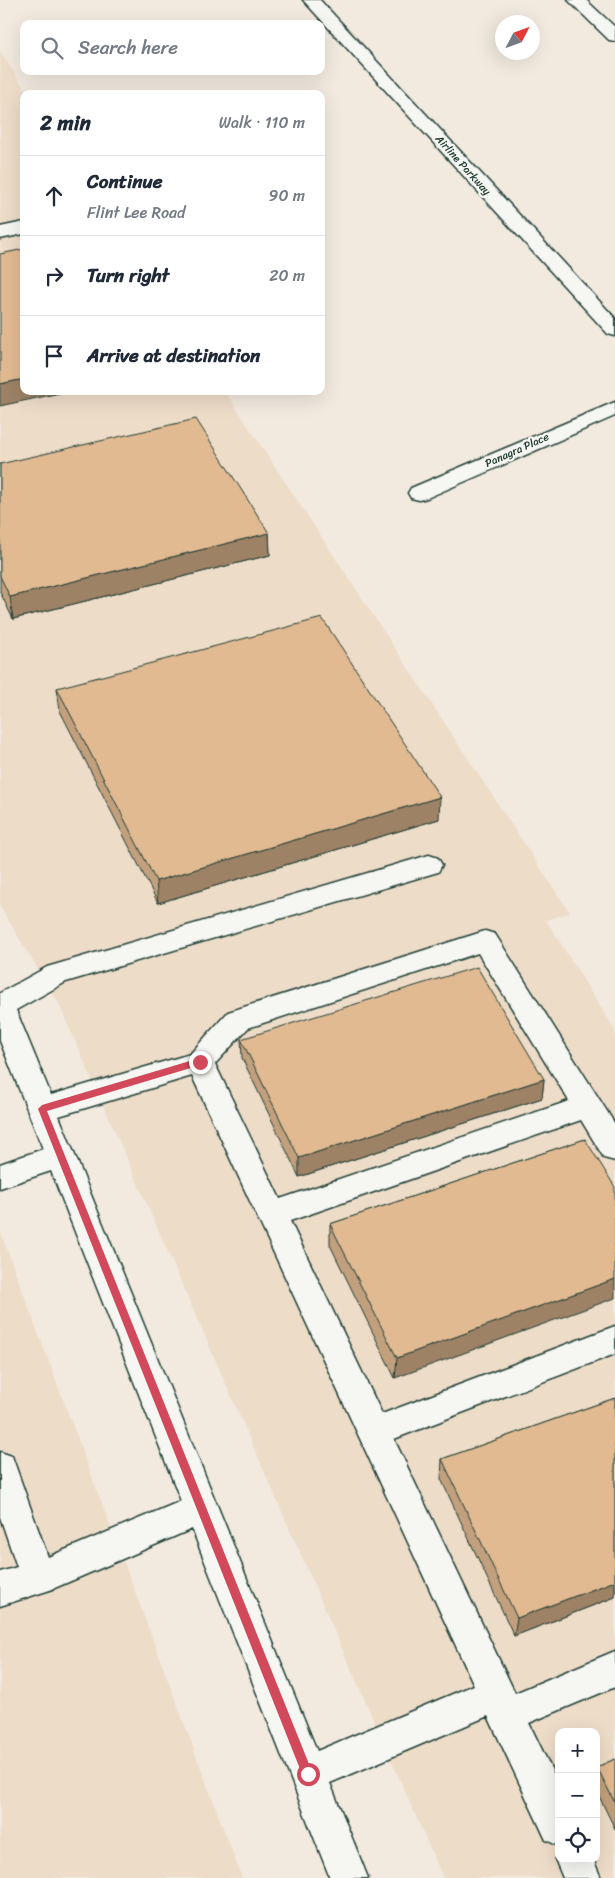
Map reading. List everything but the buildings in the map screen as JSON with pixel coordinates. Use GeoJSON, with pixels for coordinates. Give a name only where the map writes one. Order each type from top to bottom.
{"type":"FeatureCollection","features":[{"type":"Feature","properties":{"kind":"street","name":"Airline Parkway"},"geometry":{"type":"LineString","coordinates":[[311,0],[615,330]]}},
{"type":"Feature","properties":{"kind":"street"},"geometry":{"type":"LineString","coordinates":[[576,0],[615,36]]}},
{"type":"Feature","properties":{"kind":"street"},"geometry":{"type":"LineString","coordinates":[[0,233],[20,229]]}},
{"type":"Feature","properties":{"kind":"street","name":"Panagra Place"},"geometry":{"type":"LineString","coordinates":[[419,493],[615,408]]}},
{"type":"Feature","properties":{"kind":"street"},"geometry":{"type":"LineString","coordinates":[[349,1878],[62,1156],[0,1006],[57,974],[429,866]]}},
{"type":"Feature","properties":{"kind":"street"},"geometry":{"type":"LineString","coordinates":[[42,1109],[200,1062],[238,1020],[486,941],[615,1149]]}},
{"type":"Feature","properties":{"kind":"street"},"geometry":{"type":"LineString","coordinates":[[200,1062],[555,1819]]}},
{"type":"Feature","properties":{"kind":"street"},"geometry":{"type":"LineString","coordinates":[[272,1215],[588,1106]]}},
{"type":"Feature","properties":{"kind":"street"},"geometry":{"type":"LineString","coordinates":[[0,1176],[62,1156]]}},
{"type":"Feature","properties":{"kind":"street"},"geometry":{"type":"LineString","coordinates":[[373,1432],[615,1340]]}},
{"type":"Feature","properties":{"kind":"street"},"geometry":{"type":"LineString","coordinates":[[0,1467],[38,1578]]}},
{"type":"Feature","properties":{"kind":"street"},"geometry":{"type":"LineString","coordinates":[[0,1589],[38,1578],[202,1509]]}},
{"type":"Feature","properties":{"kind":"street"},"geometry":{"type":"LineString","coordinates":[[308,1774],[501,1705],[615,1669]]}},
{"type":"Feature","properties":{"kind":"street"},"geometry":{"type":"LineString","coordinates":[[576,1863],[582,1878]]}},
{"type":"Feature","properties":{"kind":"shaded area"},"geometry":{"type":"Polygon","coordinates":[[[0,51],[25,90],[20,90],[20,395],[228,395],[570,913],[546,920],[615,1030],[615,1878],[443,1878],[58,1002],[0,907],[0,51]]]}},
{"type":"Feature","properties":{"kind":"shaded area"},"geometry":{"type":"Polygon","coordinates":[[[0,1231],[242,1878],[0,1878],[0,1231]]]}},
{"type":"Feature","properties":{"kind":"route"},"geometry":{"type":"LineString","coordinates":[[200,1062],[42,1109],[308,1774]]}}]}
